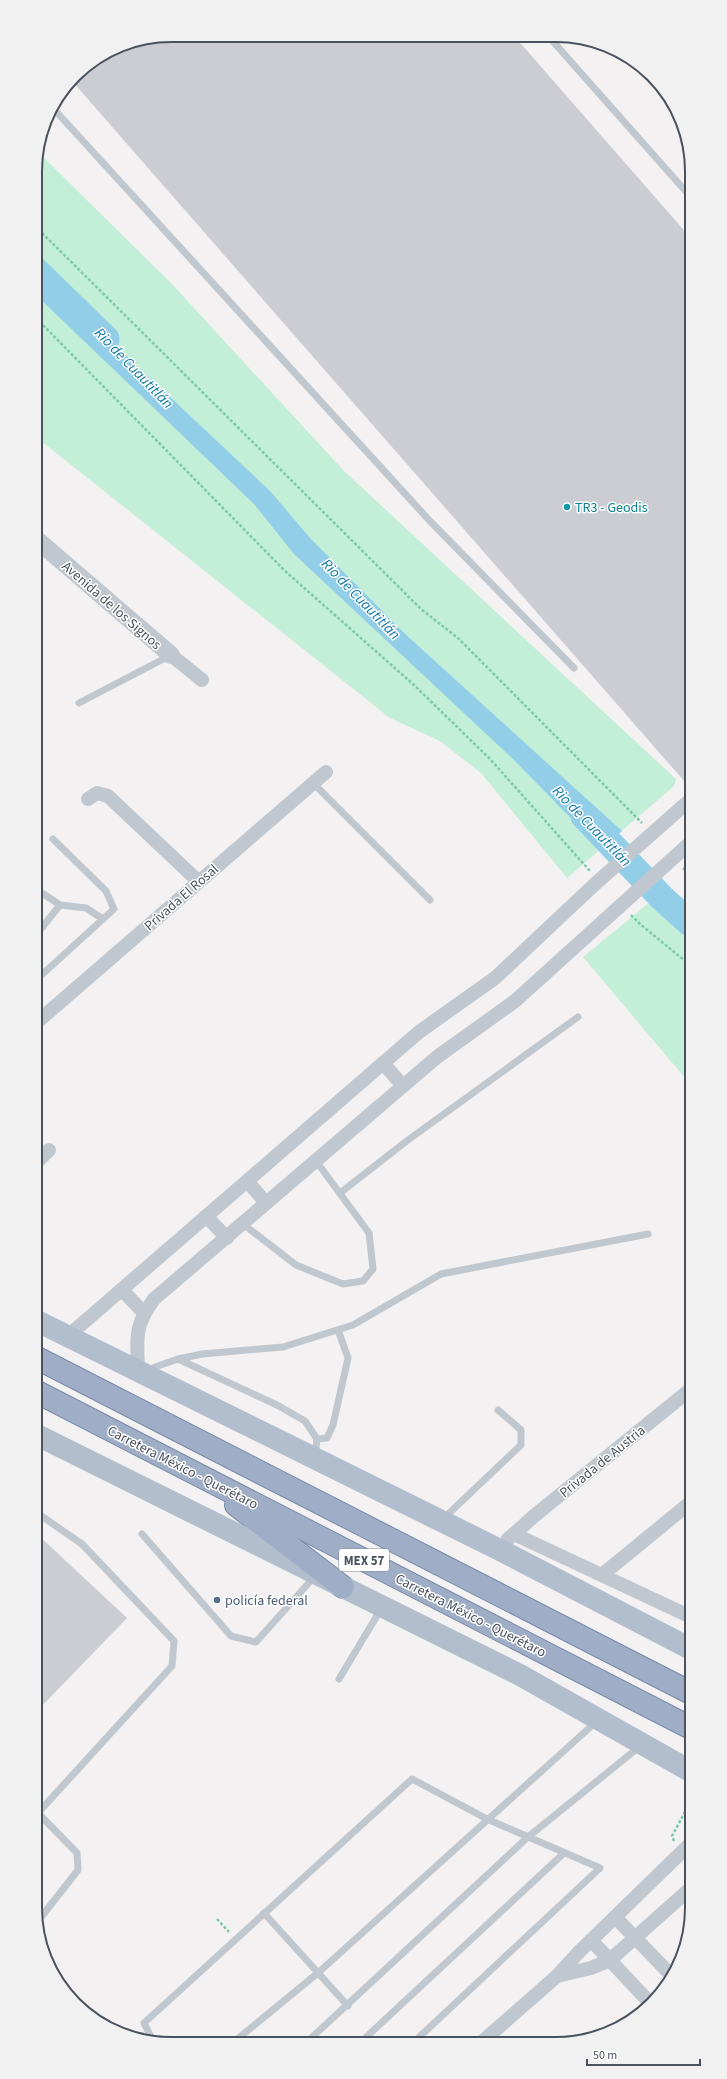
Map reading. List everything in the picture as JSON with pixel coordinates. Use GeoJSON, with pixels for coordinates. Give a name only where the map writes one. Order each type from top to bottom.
{"type":"FeatureCollection","features":[{"type":"Feature","properties":{"kind":"highway","name":"MEX 57"},"geometry":{"type":"LineString","coordinates":[[42,1361],[685,1690]]}},
{"type":"Feature","properties":{"kind":"highway","name":"Carretera México - Querétaro"},"geometry":{"type":"LineString","coordinates":[[42,1395],[685,1724]]}},
{"type":"Feature","properties":{"kind":"highway"},"geometry":{"type":"LineString","coordinates":[[203,1477],[250,1516],[344,1588]]}},
{"type":"Feature","properties":{"kind":"main road"},"geometry":{"type":"LineString","coordinates":[[42,1323],[142,1372],[316,1449],[441,1521],[685,1646]]}},
{"type":"Feature","properties":{"kind":"main road"},"geometry":{"type":"LineString","coordinates":[[42,1437],[520,1675],[685,1768]]}},
{"type":"Feature","properties":{"kind":"street","name":"Avenida de los Signos"},"geometry":{"type":"LineString","coordinates":[[42,544],[171,655]]}},
{"type":"Feature","properties":{"kind":"street"},"geometry":{"type":"LineString","coordinates":[[171,655],[202,680]]}},
{"type":"Feature","properties":{"kind":"street","name":"Privada El Rosal"},"geometry":{"type":"LineString","coordinates":[[42,1018],[198,881],[326,772]]}},
{"type":"Feature","properties":{"kind":"street"},"geometry":{"type":"LineString","coordinates":[[88,799],[97,793],[108,796],[198,881]]}},
{"type":"Feature","properties":{"kind":"street"},"geometry":{"type":"LineString","coordinates":[[68,1336],[206,1216],[248,1182],[419,1032],[495,978],[593,878],[685,804]]}},
{"type":"Feature","properties":{"kind":"street"},"geometry":{"type":"LineString","coordinates":[[142,1372],[137,1332],[144,1313],[154,1299],[437,1057],[515,1001],[624,910],[685,848]]}},
{"type":"Feature","properties":{"kind":"street"},"geometry":{"type":"LineString","coordinates":[[384,1063],[403,1086]]}},
{"type":"Feature","properties":{"kind":"street"},"geometry":{"type":"LineString","coordinates":[[42,1157],[49,1150]]}},
{"type":"Feature","properties":{"kind":"street"},"geometry":{"type":"LineString","coordinates":[[248,1182],[266,1203]]}},
{"type":"Feature","properties":{"kind":"street"},"geometry":{"type":"LineString","coordinates":[[206,1216],[227,1238]]}},
{"type":"Feature","properties":{"kind":"street"},"geometry":{"type":"LineString","coordinates":[[122,1290],[144,1313]]}},
{"type":"Feature","properties":{"kind":"street","name":"Privada de Austria"},"geometry":{"type":"LineString","coordinates":[[498,1549],[514,1534],[685,1394]]}},
{"type":"Feature","properties":{"kind":"street"},"geometry":{"type":"LineString","coordinates":[[602,1574],[685,1507]]}},
{"type":"Feature","properties":{"kind":"street"},"geometry":{"type":"LineString","coordinates":[[514,1534],[685,1614]]}},
{"type":"Feature","properties":{"kind":"street"},"geometry":{"type":"LineString","coordinates":[[488,2037],[557,1976],[602,1929],[685,1849]]}},
{"type":"Feature","properties":{"kind":"street"},"geometry":{"type":"LineString","coordinates":[[557,1976],[591,1968],[610,1960],[635,1936],[685,1893]]}},
{"type":"Feature","properties":{"kind":"street"},"geometry":{"type":"LineString","coordinates":[[615,1917],[668,1972]]}},
{"type":"Feature","properties":{"kind":"street"},"geometry":{"type":"LineString","coordinates":[[591,1940],[647,1999]]}},
{"type":"Feature","properties":{"kind":"lane"},"geometry":{"type":"LineString","coordinates":[[553,42],[685,191]]}},
{"type":"Feature","properties":{"kind":"lane"},"geometry":{"type":"LineString","coordinates":[[56,112],[429,520],[574,668]]}},
{"type":"Feature","properties":{"kind":"lane"},"geometry":{"type":"LineString","coordinates":[[79,702],[171,655]]}},
{"type":"Feature","properties":{"kind":"lane"},"geometry":{"type":"LineString","coordinates":[[313,783],[430,900]]}},
{"type":"Feature","properties":{"kind":"lane"},"geometry":{"type":"LineString","coordinates":[[42,975],[114,909],[106,891],[53,839]]}},
{"type":"Feature","properties":{"kind":"lane"},"geometry":{"type":"LineString","coordinates":[[42,893],[60,905],[86,908],[103,919]]}},
{"type":"Feature","properties":{"kind":"lane"},"geometry":{"type":"LineString","coordinates":[[42,928],[60,905]]}},
{"type":"Feature","properties":{"kind":"lane"},"geometry":{"type":"LineString","coordinates":[[340,1193],[408,1140],[578,1017]]}},
{"type":"Feature","properties":{"kind":"lane"},"geometry":{"type":"LineString","coordinates":[[243,1224],[296,1265],[344,1284],[363,1281],[373,1269],[369,1233],[316,1161]]}},
{"type":"Feature","properties":{"kind":"lane"},"geometry":{"type":"LineString","coordinates":[[142,1372],[178,1359],[202,1354],[282,1347],[338,1330],[353,1325],[441,1274],[648,1234]]}},
{"type":"Feature","properties":{"kind":"lane"},"geometry":{"type":"LineString","coordinates":[[178,1359],[277,1405],[305,1422],[316,1449],[327,1438],[333,1425],[348,1358],[338,1330]]}},
{"type":"Feature","properties":{"kind":"lane"},"geometry":{"type":"LineString","coordinates":[[441,1521],[521,1445],[521,1430],[498,1410]]}},
{"type":"Feature","properties":{"kind":"lane"},"geometry":{"type":"LineString","coordinates":[[42,1516],[82,1544],[174,1641],[172,1666],[42,1810]]}},
{"type":"Feature","properties":{"kind":"lane"},"geometry":{"type":"LineString","coordinates":[[142,1534],[231,1636],[256,1642],[316,1574]]}},
{"type":"Feature","properties":{"kind":"lane"},"geometry":{"type":"LineString","coordinates":[[338,1679],[382,1607]]}},
{"type":"Feature","properties":{"kind":"lane"},"geometry":{"type":"LineString","coordinates":[[240,2037],[319,1972],[598,1719]]}},
{"type":"Feature","properties":{"kind":"lane"},"geometry":{"type":"LineString","coordinates":[[313,2037],[348,2006],[528,1837],[642,1744]]}},
{"type":"Feature","properties":{"kind":"lane"},"geometry":{"type":"LineString","coordinates":[[150,2036],[144,2023],[412,1779],[487,1819],[600,1868],[419,2037]]}},
{"type":"Feature","properties":{"kind":"lane"},"geometry":{"type":"LineString","coordinates":[[42,1818],[77,1853],[78,1870],[42,1916]]}},
{"type":"Feature","properties":{"kind":"lane"},"geometry":{"type":"LineString","coordinates":[[366,2037],[564,1853]]}},
{"type":"Feature","properties":{"kind":"lane"},"geometry":{"type":"LineString","coordinates":[[264,1913],[319,1972],[348,2006]]}},
{"type":"Feature","properties":{"kind":"path"},"geometry":{"type":"LineString","coordinates":[[42,233],[421,609],[459,639],[628,809]]}},
{"type":"Feature","properties":{"kind":"path"},"geometry":{"type":"LineString","coordinates":[[42,324],[285,571],[414,685],[490,759],[593,878]]}},
{"type":"Feature","properties":{"kind":"path"},"geometry":{"type":"LineString","coordinates":[[624,910],[685,961]]}},
{"type":"Feature","properties":{"kind":"path"},"geometry":{"type":"LineString","coordinates":[[672,1836],[685,1813]]}},
{"type":"Feature","properties":{"kind":"path"},"geometry":{"type":"LineString","coordinates":[[217,1919],[235,1940]]}},
{"type":"Feature","properties":{"kind":"green space"},"geometry":{"type":"Polygon","coordinates":[[[43,157],[170,282],[344,471],[676,779],[674,786],[567,878],[481,773],[440,741],[390,718],[42,442],[43,157]]]}},
{"type":"Feature","properties":{"kind":"green space"},"geometry":{"type":"Polygon","coordinates":[[[650,902],[685,936],[685,1078],[583,957],[650,902]]]}},
{"type":"Feature","properties":{"kind":"water"},"geometry":{"type":"Polygon","coordinates":[[[42,277],[270,491],[311,539],[404,633],[622,831],[601,849],[513,759],[294,554],[255,505],[42,301],[42,277]]]}},
{"type":"Feature","properties":{"kind":"building","name":"TR3 - Geodis"},"geometry":{"type":"Polygon","coordinates":[[[519,42],[685,231],[685,782],[75,85],[86,74],[106,59],[121,52],[154,43],[519,42]]]}},
{"type":"Feature","properties":{"kind":"building"},"geometry":{"type":"Polygon","coordinates":[[[42,1539],[127,1618],[42,1706],[42,1539]]]}},
{"type":"Feature","properties":{"kind":"waterway","name":"Rio de Cuautitlán"},"geometry":{"type":"LineString","coordinates":[[42,277],[106,339]]}},
{"type":"Feature","properties":{"kind":"waterway","name":"Rio de Cuautitlán"},"geometry":{"type":"LineString","coordinates":[[584,816],[662,898],[685,919]]}},
{"type":"Feature","properties":{"kind":"place","name":"TR3 - Geodis"},"geometry":{"type":"Point","coordinates":[567,507]}},
{"type":"Feature","properties":{"kind":"place","name":"policía federal"},"geometry":{"type":"Point","coordinates":[217,1600]}}]}
